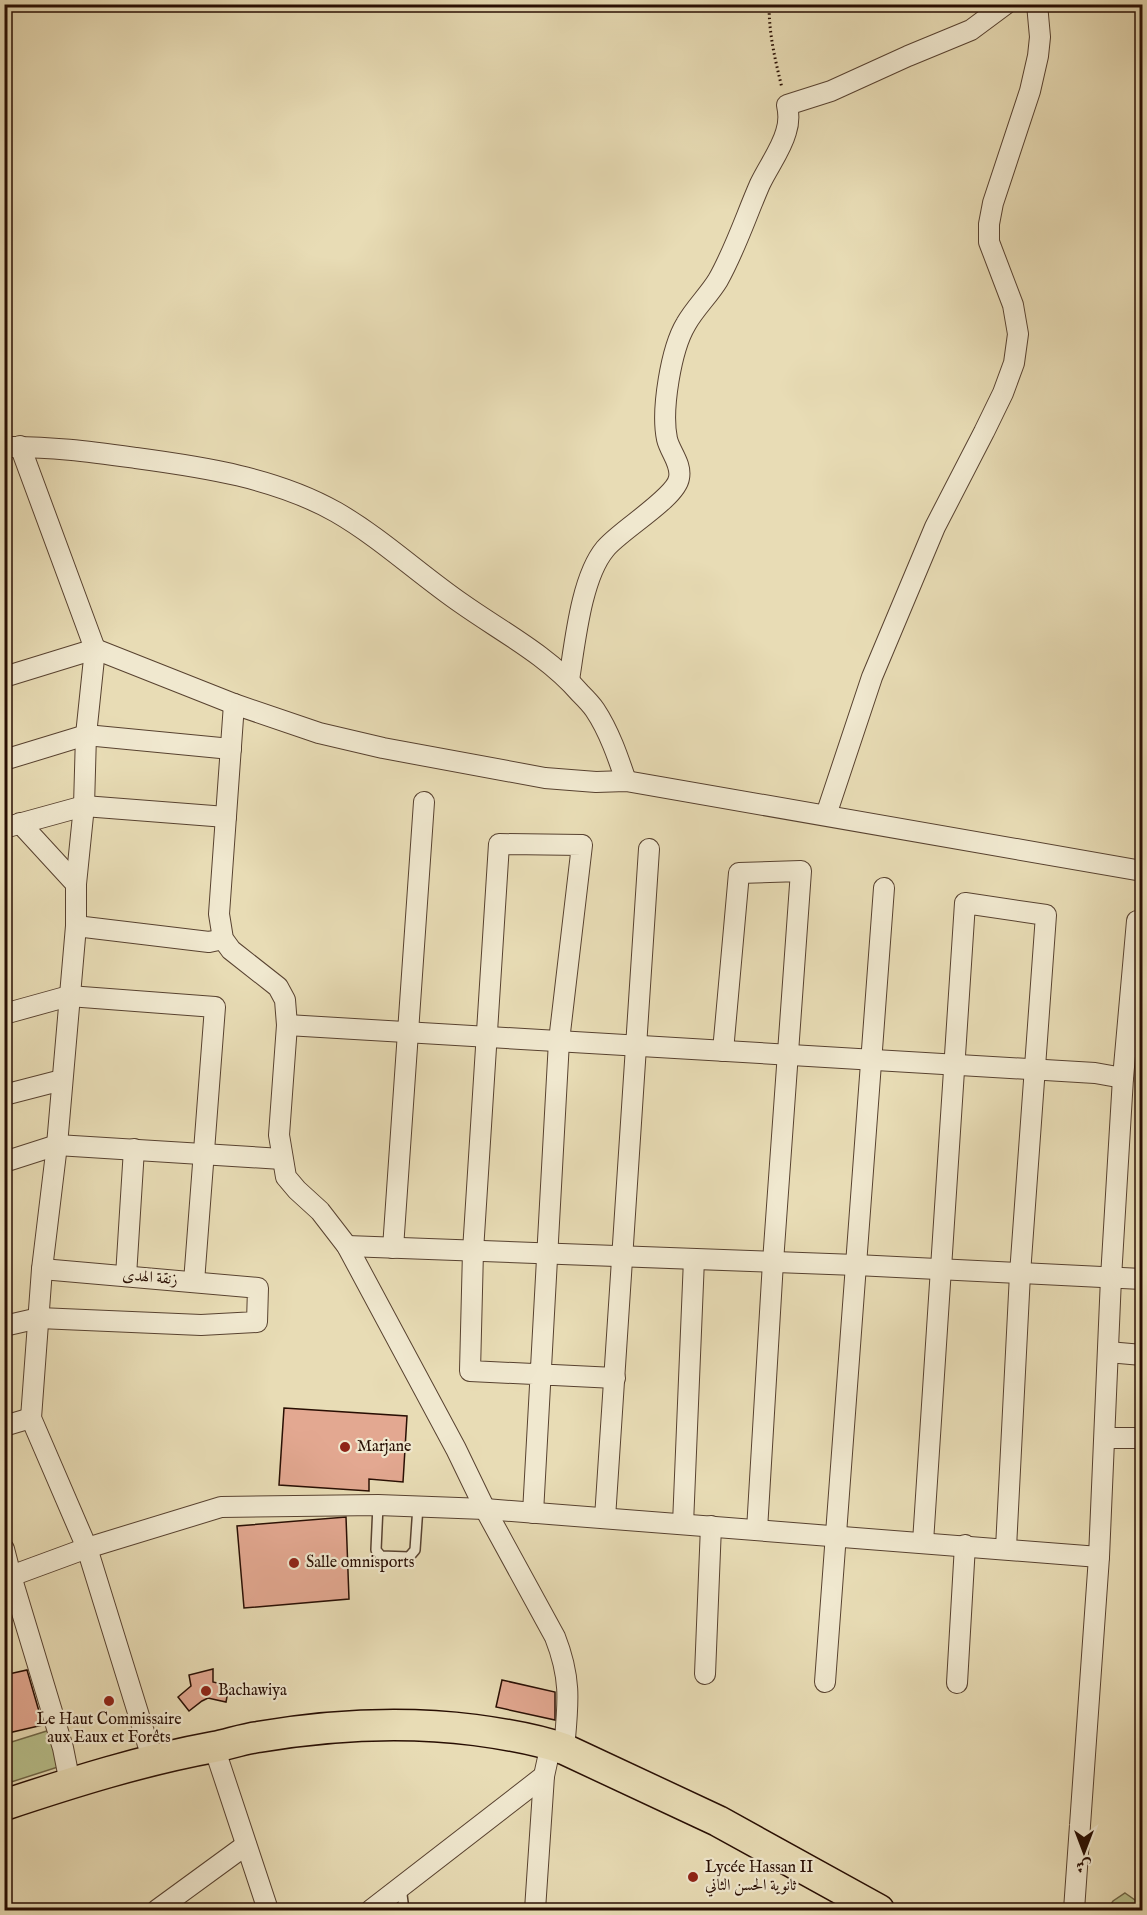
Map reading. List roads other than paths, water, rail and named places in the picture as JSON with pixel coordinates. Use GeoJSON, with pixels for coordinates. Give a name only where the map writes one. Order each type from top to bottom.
{"type":"FeatureCollection","features":[{"type":"Feature","properties":{"kind":"main road"},"geometry":{"type":"LineString","coordinates":[[4,1805],[70,1783],[256,1737],[305,1730],[443,1726],[492,1732],[557,1747],[718,1821],[879,1911]]}},
{"type":"Feature","properties":{"kind":"street"},"geometry":{"type":"LineString","coordinates":[[568,680],[584,600],[598,560],[605,549],[663,499],[679,478],[678,466],[668,439],[666,420],[670,371],[677,342],[686,323],[716,282],[726,264],[765,174],[780,148],[787,129],[787,105],[831,91],[970,30],[1006,4]]}},
{"type":"Feature","properties":{"kind":"street"},"geometry":{"type":"LineString","coordinates":[[826,815],[872,677],[935,527],[1003,393],[1014,363],[1018,334],[1004,280],[989,242],[989,224],[993,203],[1030,91],[1038,56],[1040,37],[1037,4]]}},
{"type":"Feature","properties":{"kind":"street"},"geometry":{"type":"LineString","coordinates":[[153,1761],[87,1548],[31,1418],[42,1269],[57,1145],[76,926],[76,884],[84,806],[86,735],[95,649],[12,447],[92,452],[168,462],[248,478],[298,494],[336,512],[381,542],[435,585],[531,649],[568,680],[595,709],[616,752],[626,781]]}},
{"type":"Feature","properties":{"kind":"street"},"geometry":{"type":"LineString","coordinates":[[4,678],[95,649],[234,704],[319,733],[383,748],[546,778],[596,782],[626,781],[1143,871]]}},
{"type":"Feature","properties":{"kind":"street"},"geometry":{"type":"LineString","coordinates":[[234,704],[219,914],[223,939],[231,950],[278,987],[285,1000],[287,1025],[279,1135],[286,1177],[320,1210],[347,1246],[555,1637],[562,1656],[568,1683],[568,1711],[557,1747],[544,1776],[535,1911]]}},
{"type":"Feature","properties":{"kind":"street"},"geometry":{"type":"LineString","coordinates":[[4,760],[86,735],[231,749]]}},
{"type":"Feature","properties":{"kind":"street"},"geometry":{"type":"LineString","coordinates":[[393,1248],[424,802]]}},
{"type":"Feature","properties":{"kind":"street"},"geometry":{"type":"LineString","coordinates":[[12,825],[84,806],[226,817]]}},
{"type":"Feature","properties":{"kind":"street"},"geometry":{"type":"LineString","coordinates":[[12,825],[76,884]]}},
{"type":"Feature","properties":{"kind":"street"},"geometry":{"type":"LineString","coordinates":[[532,1513],[541,1376],[548,1254],[559,1041],[582,845],[499,844],[473,1251],[470,1371],[541,1376],[615,1378]]}},
{"type":"Feature","properties":{"kind":"street"},"geometry":{"type":"LineString","coordinates":[[605,1518],[649,849]]}},
{"type":"Feature","properties":{"kind":"street"},"geometry":{"type":"LineString","coordinates":[[723,1051],[739,873],[801,871],[773,1262],[757,1530]]}},
{"type":"Feature","properties":{"kind":"street"},"geometry":{"type":"LineString","coordinates":[[825,1682],[884,888]]}},
{"type":"Feature","properties":{"kind":"street"},"geometry":{"type":"LineString","coordinates":[[923,1542],[964,903],[1046,915],[1020,1274],[1006,1548]]}},
{"type":"Feature","properties":{"kind":"street"},"geometry":{"type":"LineString","coordinates":[[1074,1911],[1100,1557],[1112,1278],[1124,1078],[1137,921]]}},
{"type":"Feature","properties":{"kind":"street"},"geometry":{"type":"LineString","coordinates":[[76,926],[209,942],[223,939]]}},
{"type":"Feature","properties":{"kind":"street"},"geometry":{"type":"LineString","coordinates":[[4,1014],[69,996],[215,1006],[194,1282]]}},
{"type":"Feature","properties":{"kind":"street"},"geometry":{"type":"LineString","coordinates":[[287,1025],[1095,1073],[1124,1078]]}},
{"type":"Feature","properties":{"kind":"street"},"geometry":{"type":"LineString","coordinates":[[4,1095],[62,1080]]}},
{"type":"Feature","properties":{"kind":"street"},"geometry":{"type":"LineString","coordinates":[[4,1162],[57,1145],[282,1159]]}},
{"type":"Feature","properties":{"kind":"street"},"geometry":{"type":"LineString","coordinates":[[126,1276],[134,1149]]}},
{"type":"Feature","properties":{"kind":"street"},"geometry":{"type":"LineString","coordinates":[[347,1246],[856,1265],[1143,1279]]}},
{"type":"Feature","properties":{"kind":"street"},"geometry":{"type":"LineString","coordinates":[[683,1524],[694,1259]]}},
{"type":"Feature","properties":{"kind":"street","name":"زنقة الهدى"},"geometry":{"type":"LineString","coordinates":[[39,1318],[201,1325],[257,1322],[258,1288],[42,1269]]}},
{"type":"Feature","properties":{"kind":"street"},"geometry":{"type":"LineString","coordinates":[[4,1326],[39,1318]]}},
{"type":"Feature","properties":{"kind":"street"},"geometry":{"type":"LineString","coordinates":[[1108,1352],[1143,1355]]}},
{"type":"Feature","properties":{"kind":"street"},"geometry":{"type":"LineString","coordinates":[[4,1426],[31,1418]]}},
{"type":"Feature","properties":{"kind":"street"},"geometry":{"type":"LineString","coordinates":[[1105,1438],[1143,1438]]}},
{"type":"Feature","properties":{"kind":"street"},"geometry":{"type":"LineString","coordinates":[[11,1576],[87,1548],[221,1507],[378,1505],[485,1509],[1100,1557]]}},
{"type":"Feature","properties":{"kind":"street"},"geometry":{"type":"LineString","coordinates":[[705,1674],[711,1526]]}},
{"type":"Feature","properties":{"kind":"street"},"geometry":{"type":"LineString","coordinates":[[957,1683],[964,1545]]}},
{"type":"Feature","properties":{"kind":"street"},"geometry":{"type":"LineString","coordinates":[[4,1549],[63,1748],[70,1783]]}},
{"type":"Feature","properties":{"kind":"street"},"geometry":{"type":"LineString","coordinates":[[214,1747],[268,1911]]}},
{"type":"Feature","properties":{"kind":"street"},"geometry":{"type":"LineString","coordinates":[[371,1911],[544,1776]]}},
{"type":"Feature","properties":{"kind":"street"},"geometry":{"type":"LineString","coordinates":[[157,1911],[246,1845]]}},
{"type":"Feature","properties":{"kind":"lane"},"geometry":{"type":"LineString","coordinates":[[378,1505],[376,1550],[378,1554],[409,1557],[415,1550],[418,1506]]}},
{"type":"Feature","properties":{"kind":"lane"},"geometry":{"type":"LineString","coordinates":[[401,1887],[404,1911]]}},
{"type":"Feature","properties":{"kind":"place","name":"Marjane"},"geometry":{"type":"Point","coordinates":[345,1447]}},
{"type":"Feature","properties":{"kind":"place","name":"Salle omnisports"},"geometry":{"type":"Point","coordinates":[294,1563]}},
{"type":"Feature","properties":{"kind":"place","name":"Bachawiya"},"geometry":{"type":"Point","coordinates":[206,1691]}},
{"type":"Feature","properties":{"kind":"place","name":"Le Haut Commissaire aux Eaux et Forêts"},"geometry":{"type":"Point","coordinates":[109,1701]}},
{"type":"Feature","properties":{"kind":"place","name":"Lycée Hassan II ثانوية الحسن الثاني"},"geometry":{"type":"Point","coordinates":[693,1877]}}]}
